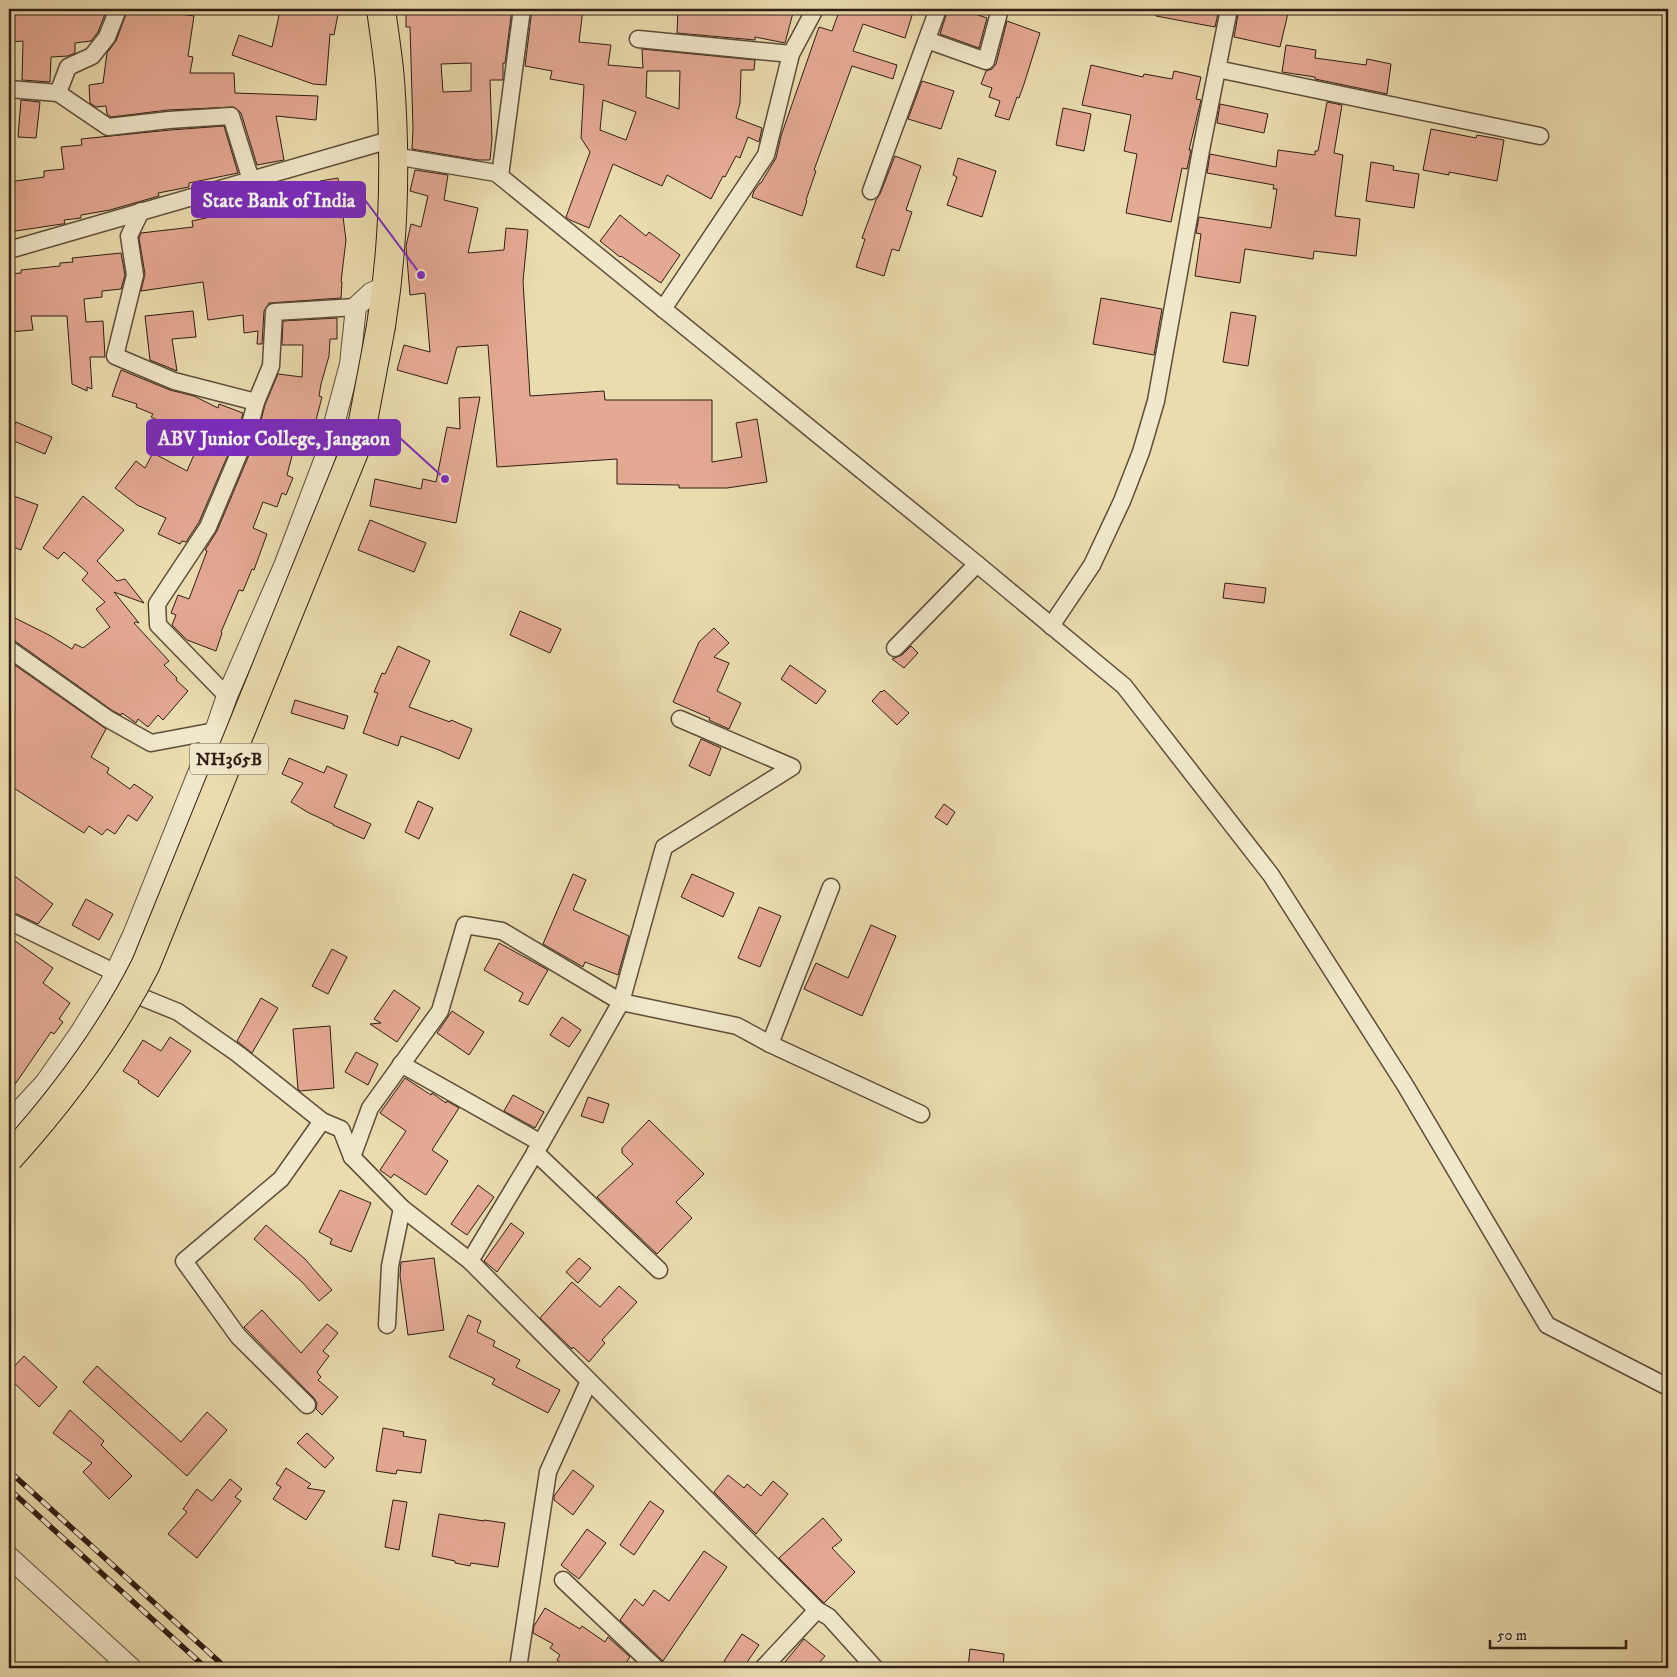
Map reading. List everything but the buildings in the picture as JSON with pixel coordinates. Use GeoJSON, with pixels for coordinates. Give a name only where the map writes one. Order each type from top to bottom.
{"type":"FeatureCollection","features":[{"type":"Feature","properties":{"kind":"highway","name":"NH365B"},"geometry":{"type":"LineString","coordinates":[[9,1158],[30,1135],[90,1060],[129,997],[146,964],[360,437],[387,286],[394,147],[390,78],[381,9]]}},
{"type":"Feature","properties":{"kind":"highway","name":"NH365B"},"geometry":{"type":"LineString","coordinates":[[390,78],[398,35],[398,9]]}},
{"type":"Feature","properties":{"kind":"street"},"geometry":{"type":"LineString","coordinates":[[58,93],[68,67],[92,56],[107,37],[118,9]]}},
{"type":"Feature","properties":{"kind":"street"},"geometry":{"type":"LineString","coordinates":[[500,176],[522,9]]}},
{"type":"Feature","properties":{"kind":"street"},"geometry":{"type":"LineString","coordinates":[[663,309],[766,155],[791,54],[815,9]]}},
{"type":"Feature","properties":{"kind":"street"},"geometry":{"type":"LineString","coordinates":[[871,191],[938,9]]}},
{"type":"Feature","properties":{"kind":"street"},"geometry":{"type":"LineString","coordinates":[[927,40],[986,61],[1000,9]]}},
{"type":"Feature","properties":{"kind":"street"},"geometry":{"type":"LineString","coordinates":[[1051,626],[1092,565],[1122,501],[1141,452],[1156,401],[1229,9]]}},
{"type":"Feature","properties":{"kind":"street"},"geometry":{"type":"LineString","coordinates":[[638,39],[791,54]]}},
{"type":"Feature","properties":{"kind":"street"},"geometry":{"type":"LineString","coordinates":[[1217,69],[1540,136]]}},
{"type":"Feature","properties":{"kind":"street"},"geometry":{"type":"LineString","coordinates":[[9,89],[58,93],[108,127],[169,120],[232,116],[251,180]]}},
{"type":"Feature","properties":{"kind":"street"},"geometry":{"type":"LineString","coordinates":[[9,250],[251,180],[394,147],[496,173],[1124,686],[1271,875],[1405,1085],[1547,1326],[1668,1387]]}},
{"type":"Feature","properties":{"kind":"street"},"geometry":{"type":"LineString","coordinates":[[141,211],[128,236],[135,275],[115,356],[174,381],[256,402]]}},
{"type":"Feature","properties":{"kind":"street"},"geometry":{"type":"LineString","coordinates":[[227,696],[158,625],[157,604],[208,527],[248,432],[256,402],[271,366],[274,312],[356,307],[371,293],[387,286]]}},
{"type":"Feature","properties":{"kind":"street"},"geometry":{"type":"LineString","coordinates":[[9,1122],[45,1083],[80,1033],[113,978],[133,935],[215,731],[227,696],[284,566],[325,458],[350,364],[356,307]]}},
{"type":"Feature","properties":{"kind":"street"},"geometry":{"type":"LineString","coordinates":[[895,648],[977,564]]}},
{"type":"Feature","properties":{"kind":"street"},"geometry":{"type":"LineString","coordinates":[[9,649],[108,719],[151,743],[215,731]]}},
{"type":"Feature","properties":{"kind":"street"},"geometry":{"type":"LineString","coordinates":[[470,1261],[538,1148],[621,1002],[664,847],[792,767],[680,718]]}},
{"type":"Feature","properties":{"kind":"street"},"geometry":{"type":"LineString","coordinates":[[770,1044],[831,887]]}},
{"type":"Feature","properties":{"kind":"street"},"geometry":{"type":"LineString","coordinates":[[10,924],[178,1012],[238,1054],[322,1121],[341,1129],[352,1157],[402,1208],[470,1261],[817,1610],[829,1617],[875,1668]]}},
{"type":"Feature","properties":{"kind":"street"},"geometry":{"type":"LineString","coordinates":[[352,1157],[370,1108],[440,1011],[465,925],[502,931],[621,1002],[737,1026],[770,1044],[921,1114]]}},
{"type":"Feature","properties":{"kind":"street"},"geometry":{"type":"LineString","coordinates":[[401,1064],[538,1148],[659,1270]]}},
{"type":"Feature","properties":{"kind":"street"},"geometry":{"type":"LineString","coordinates":[[307,1406],[238,1336],[184,1260],[281,1179],[322,1121]]}},
{"type":"Feature","properties":{"kind":"street"},"geometry":{"type":"LineString","coordinates":[[387,1325],[390,1266],[402,1208]]}},
{"type":"Feature","properties":{"kind":"street"},"geometry":{"type":"LineString","coordinates":[[518,1668],[548,1472],[589,1381]]}},
{"type":"Feature","properties":{"kind":"street"},"geometry":{"type":"LineString","coordinates":[[9,1557],[131,1668]]}},
{"type":"Feature","properties":{"kind":"street"},"geometry":{"type":"LineString","coordinates":[[563,1580],[656,1668]]}},
{"type":"Feature","properties":{"kind":"street"},"geometry":{"type":"LineString","coordinates":[[763,1668],[817,1610]]}},
{"type":"Feature","properties":{"kind":"railway"},"geometry":{"type":"LineString","coordinates":[[9,1471],[226,1668]]}},
{"type":"Feature","properties":{"kind":"railway"},"geometry":{"type":"LineString","coordinates":[[9,1489],[206,1668]]}},
{"type":"Feature","properties":{"kind":"place","name":"State Bank of India"},"geometry":{"type":"Point","coordinates":[421,275]}},
{"type":"Feature","properties":{"kind":"place","name":"ABV Junior College, Jangaon"},"geometry":{"type":"Point","coordinates":[445,479]}}]}
